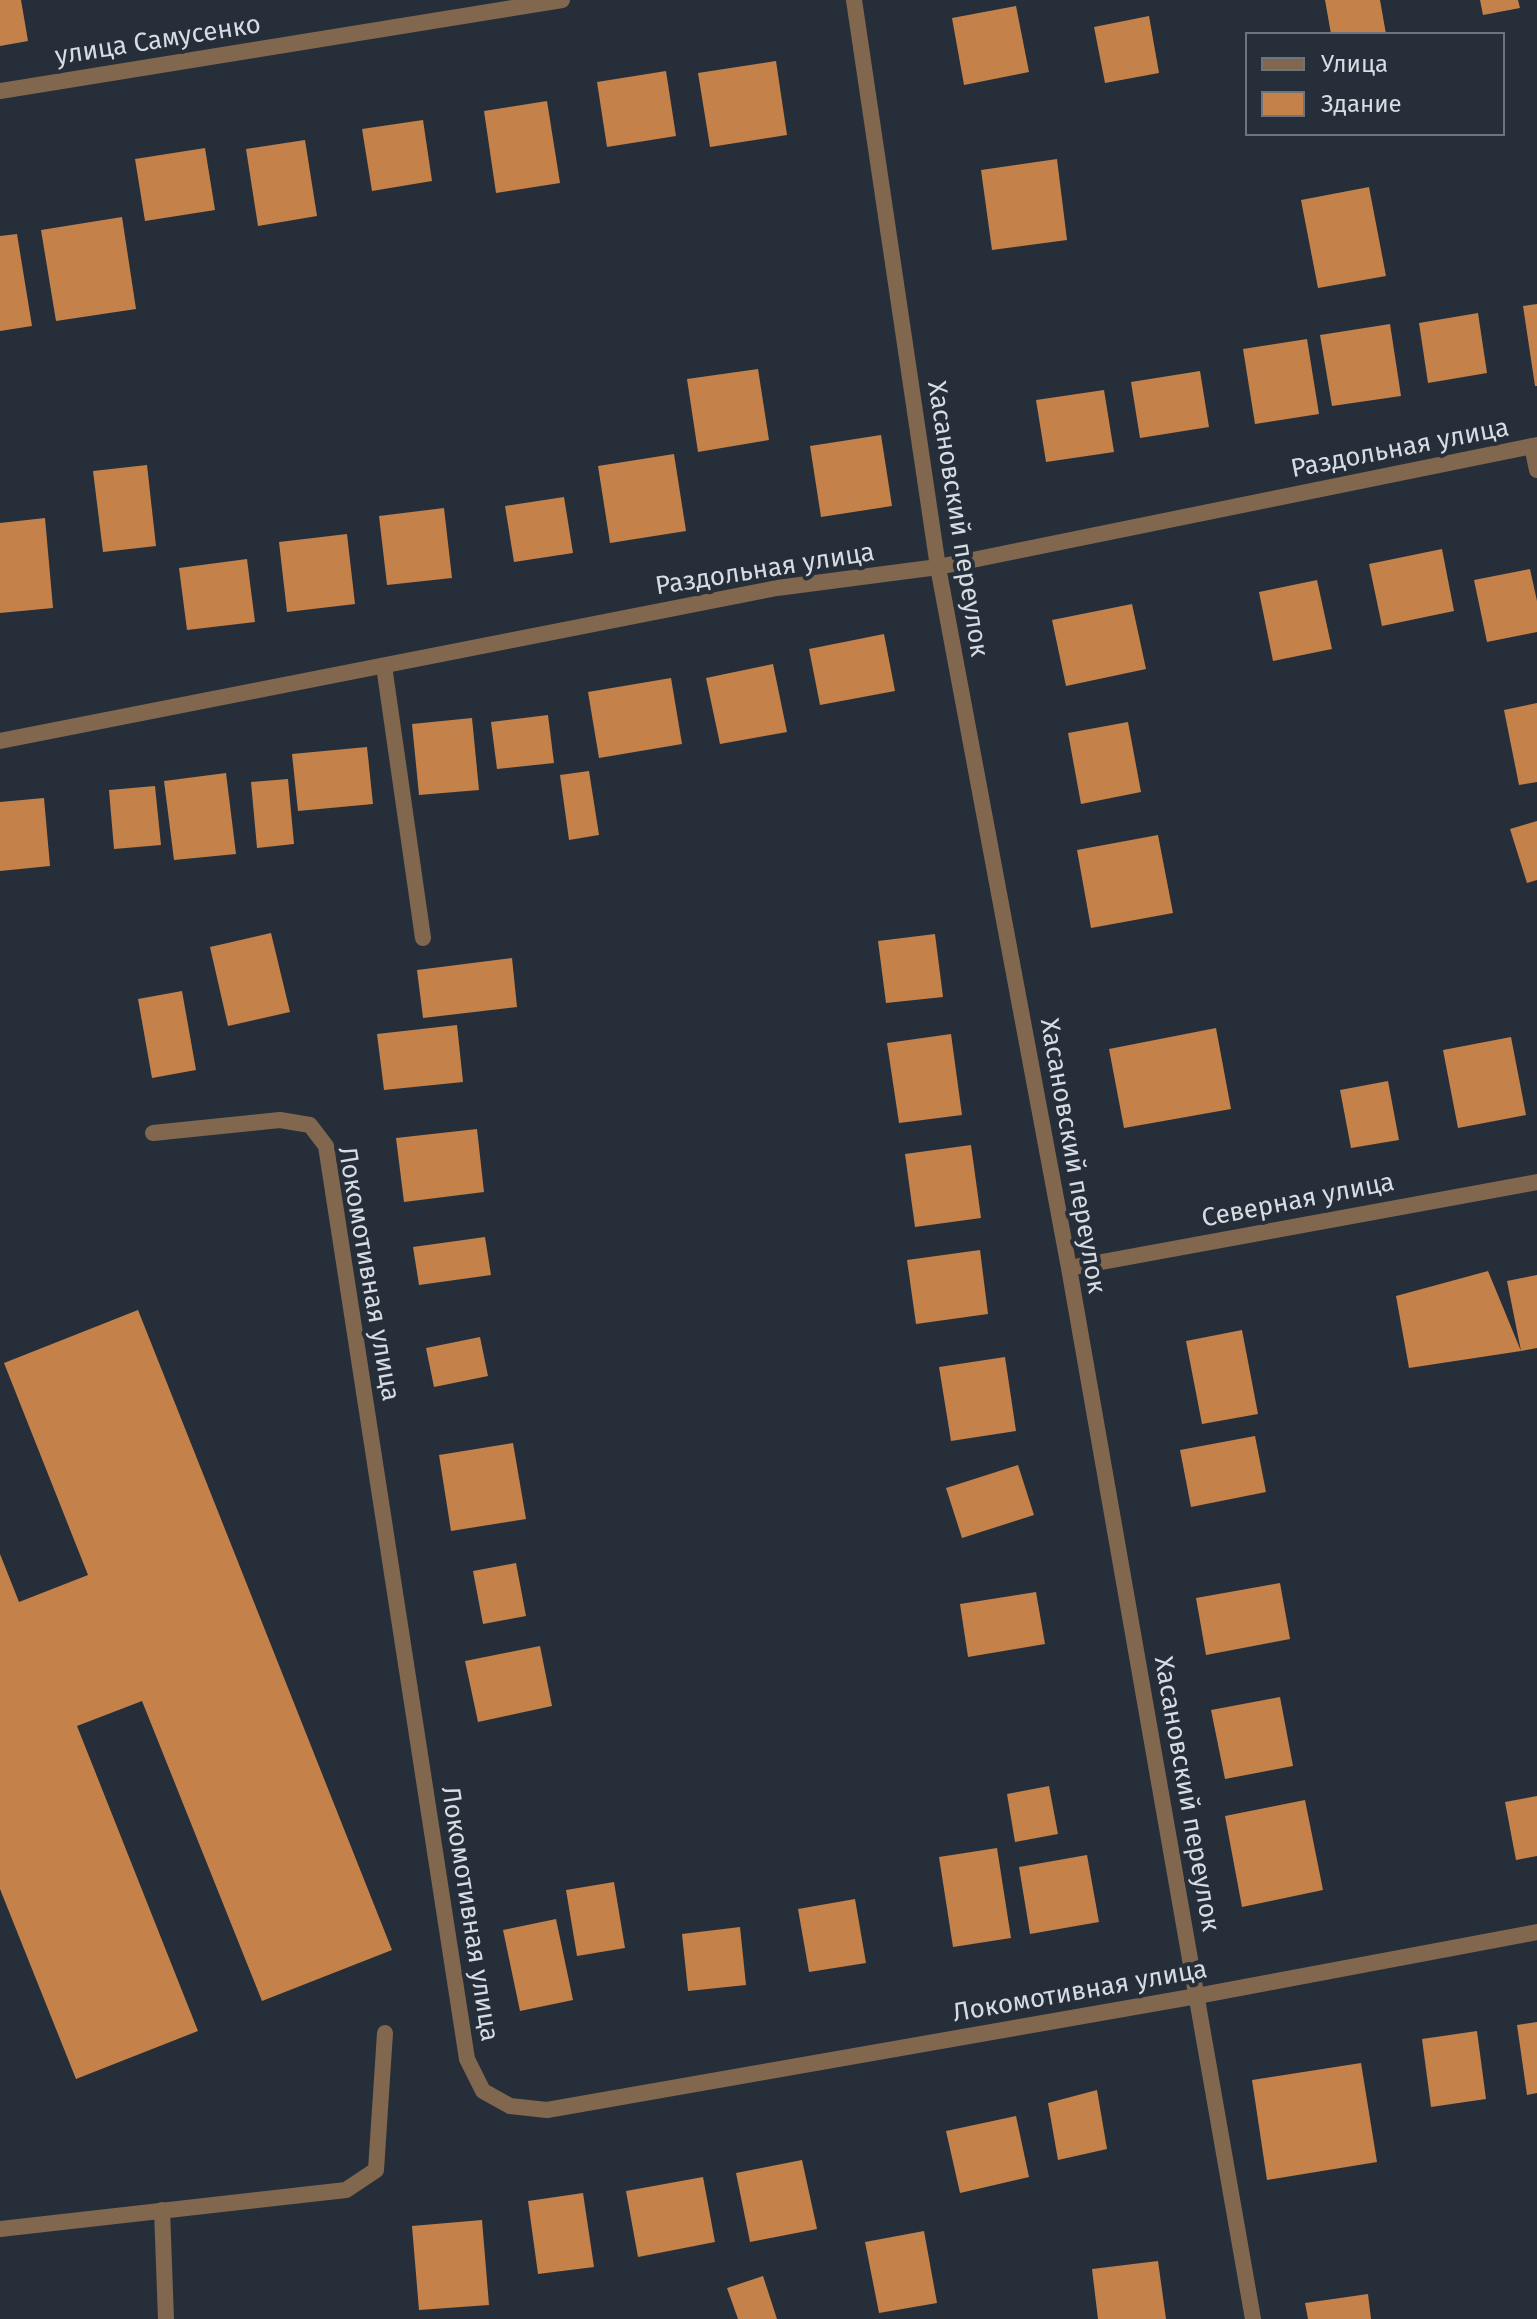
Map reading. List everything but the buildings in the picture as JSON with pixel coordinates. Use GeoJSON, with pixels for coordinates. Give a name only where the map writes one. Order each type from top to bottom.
{"type":"FeatureCollection","features":[{"type":"Feature","properties":{"kind":"street","name":"улица Самусенко"},"geometry":{"type":"LineString","coordinates":[[0,91],[562,0]]}},
{"type":"Feature","properties":{"kind":"street","name":"Хасановский переулок"},"geometry":{"type":"LineString","coordinates":[[854,0],[938,567],[1069,1268],[1253,2319]]}},
{"type":"Feature","properties":{"kind":"street","name":"Раздольная улица"},"geometry":{"type":"LineString","coordinates":[[0,741],[777,588],[938,567],[1535,446]]}},
{"type":"Feature","properties":{"kind":"street"},"geometry":{"type":"LineString","coordinates":[[1535,446],[1537,470]]}},
{"type":"Feature","properties":{"kind":"street"},"geometry":{"type":"LineString","coordinates":[[384,666],[423,938]]}},
{"type":"Feature","properties":{"kind":"street","name":"Локомотивная улица"},"geometry":{"type":"LineString","coordinates":[[153,1133],[280,1120],[310,1125],[326,1146],[467,2059],[483,2091],[510,2106],[547,2110],[1197,1996],[1537,1932]]}},
{"type":"Feature","properties":{"kind":"street","name":"Северная улица"},"geometry":{"type":"LineString","coordinates":[[1069,1268],[1537,1182]]}},
{"type":"Feature","properties":{"kind":"street"},"geometry":{"type":"LineString","coordinates":[[0,2229],[346,2190],[376,2170],[385,2033]]}},
{"type":"Feature","properties":{"kind":"street"},"geometry":{"type":"LineString","coordinates":[[162,2210],[166,2319]]}}]}
